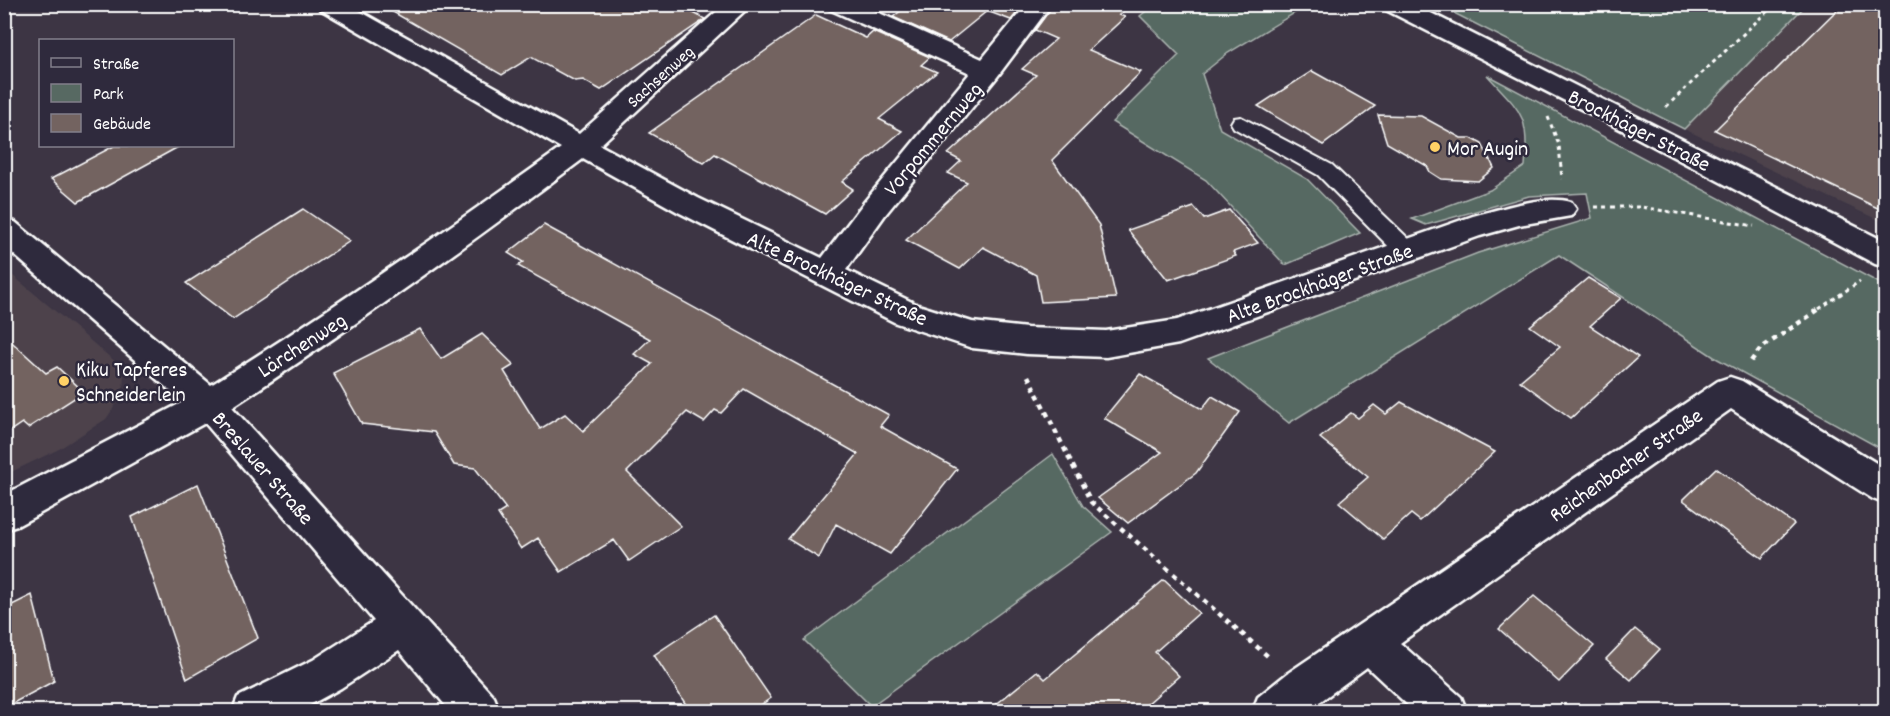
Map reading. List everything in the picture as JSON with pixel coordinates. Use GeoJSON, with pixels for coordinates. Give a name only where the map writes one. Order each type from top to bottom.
{"type":"FeatureCollection","features":[{"type":"Feature","properties":{"kind":"street","name":"Alte Brockhäger Straße"},"geometry":{"type":"LineString","coordinates":[[329,4],[688,205],[907,314],[972,335],[1027,341],[1106,344],[1179,332],[1473,227],[1519,215],[1561,209]]}},
{"type":"Feature","properties":{"kind":"street","name":"Sachsenweg"},"geometry":{"type":"LineString","coordinates":[[581,147],[740,4]]}},
{"type":"Feature","properties":{"kind":"street"},"geometry":{"type":"LineString","coordinates":[[838,4],[988,71]]}},
{"type":"Feature","properties":{"kind":"street","name":"Vorpommernweg"},"geometry":{"type":"LineString","coordinates":[[827,274],[875,208],[1040,4]]}},
{"type":"Feature","properties":{"kind":"street","name":"Brockhäger Straße"},"geometry":{"type":"LineString","coordinates":[[1393,4],[1642,129],[1881,254]]}},
{"type":"Feature","properties":{"kind":"street","name":"Lärchenweg"},"geometry":{"type":"LineString","coordinates":[[4,514],[209,404],[312,338],[460,236],[581,147]]}},
{"type":"Feature","properties":{"kind":"street","name":"Breslauer Straße"},"geometry":{"type":"LineString","coordinates":[[4,229],[209,404],[478,711]]}},
{"type":"Feature","properties":{"kind":"street"},"geometry":{"type":"LineString","coordinates":[[1730,391],[1886,488]]}},
{"type":"Feature","properties":{"kind":"street","name":"Reichenbacher Straße"},"geometry":{"type":"LineString","coordinates":[[1273,711],[1303,687],[1730,391]]}},
{"type":"Feature","properties":{"kind":"street"},"geometry":{"type":"LineString","coordinates":[[253,711],[327,674],[402,625]]}},
{"type":"Feature","properties":{"kind":"street"},"geometry":{"type":"LineString","coordinates":[[1369,642],[1446,711]]}},
{"type":"Feature","properties":{"kind":"lane"},"geometry":{"type":"LineString","coordinates":[[1241,123],[1325,170],[1407,250]]}},
{"type":"Feature","properties":{"kind":"path"},"geometry":{"type":"LineString","coordinates":[[1642,129],[1775,4]]}},
{"type":"Feature","properties":{"kind":"path"},"geometry":{"type":"LineString","coordinates":[[1545,110],[1558,145],[1563,187],[1561,209],[1604,206],[1641,207],[1756,226]]}},
{"type":"Feature","properties":{"kind":"path"},"geometry":{"type":"LineString","coordinates":[[1730,391],[1760,349],[1859,284],[1881,254]]}},
{"type":"Feature","properties":{"kind":"path"},"geometry":{"type":"LineString","coordinates":[[1027,341],[1026,372],[1091,502],[1303,687]]}},
{"type":"Feature","properties":{"kind":"shaded area"},"geometry":{"type":"Polygon","coordinates":[[[1806,5],[1885,5],[1885,223],[1684,129],[1806,5]]]}},
{"type":"Feature","properties":{"kind":"shaded area","name":"Kiku Tapferes Schneiderlein"},"geometry":{"type":"Polygon","coordinates":[[[5,269],[124,369],[123,394],[106,419],[59,449],[5,475],[5,269]]]}},
{"type":"Feature","properties":{"kind":"green space"},"geometry":{"type":"Polygon","coordinates":[[[1155,4],[1308,5],[1228,53],[1202,74],[1220,129],[1307,179],[1360,233],[1285,265],[1206,180],[1112,122],[1179,55],[1140,16],[1155,4]]]}},
{"type":"Feature","properties":{"kind":"green space"},"geometry":{"type":"Polygon","coordinates":[[[1447,5],[1806,5],[1684,129],[1442,7],[1447,5]]]}},
{"type":"Feature","properties":{"kind":"green space"},"geometry":{"type":"Polygon","coordinates":[[[1487,75],[1885,286],[1885,451],[1714,357],[1559,255],[1289,423],[1208,358],[1478,253],[1592,218],[1587,193],[1529,196],[1426,225],[1412,219],[1490,190],[1525,166],[1524,124],[1515,106],[1487,75]]]}},
{"type":"Feature","properties":{"kind":"green space"},"geometry":{"type":"Polygon","coordinates":[[[1053,454],[1083,506],[1112,532],[871,706],[804,640],[1053,454]]]}},
{"type":"Feature","properties":{"kind":"building"},"geometry":{"type":"Polygon","coordinates":[[[379,4],[676,4],[705,19],[601,90],[583,80],[575,81],[531,57],[502,75],[379,4]]]}},
{"type":"Feature","properties":{"kind":"building"},"geometry":{"type":"Polygon","coordinates":[[[909,4],[1024,4],[1011,20],[987,11],[949,42],[893,17],[909,4]]]}},
{"type":"Feature","properties":{"kind":"building"},"geometry":{"type":"Polygon","coordinates":[[[1054,4],[1131,4],[1119,15],[1125,17],[1089,50],[1141,72],[1052,160],[1099,225],[1116,298],[1041,302],[1036,275],[983,247],[960,269],[906,240],[967,182],[948,173],[961,161],[948,154],[1036,75],[1022,69],[1056,39],[1035,30],[1054,4]]]}},
{"type":"Feature","properties":{"kind":"building"},"geometry":{"type":"Polygon","coordinates":[[[1843,4],[1886,4],[1886,212],[1715,130],[1843,4]]]}},
{"type":"Feature","properties":{"kind":"building"},"geometry":{"type":"Polygon","coordinates":[[[816,15],[866,38],[873,32],[930,57],[921,65],[937,72],[879,119],[902,131],[842,182],[853,189],[825,214],[715,154],[704,163],[649,133],[816,15]]]}},
{"type":"Feature","properties":{"kind":"building"},"geometry":{"type":"Polygon","coordinates":[[[1312,71],[1375,106],[1323,145],[1258,106],[1312,71]]]}},
{"type":"Feature","properties":{"kind":"building"},"geometry":{"type":"Polygon","coordinates":[[[1378,115],[1421,116],[1461,138],[1471,138],[1482,144],[1494,168],[1478,181],[1441,179],[1430,172],[1427,166],[1387,143],[1378,115]]]}},
{"type":"Feature","properties":{"kind":"building"},"geometry":{"type":"Polygon","coordinates":[[[112,147],[178,147],[78,202],[51,179],[112,147]]]}},
{"type":"Feature","properties":{"kind":"building"},"geometry":{"type":"Polygon","coordinates":[[[1194,207],[1204,219],[1229,210],[1258,243],[1233,252],[1236,256],[1168,280],[1128,230],[1194,207]]]}},
{"type":"Feature","properties":{"kind":"building"},"geometry":{"type":"Polygon","coordinates":[[[303,209],[350,241],[233,319],[186,283],[303,209]]]}},
{"type":"Feature","properties":{"kind":"building"},"geometry":{"type":"Polygon","coordinates":[[[544,225],[889,415],[880,426],[957,469],[890,554],[836,524],[819,558],[788,539],[858,454],[744,389],[721,413],[715,410],[704,422],[687,412],[627,472],[681,526],[629,561],[614,540],[561,572],[538,538],[521,549],[498,514],[506,509],[475,468],[454,465],[434,432],[362,424],[333,373],[420,329],[441,359],[482,334],[514,365],[504,371],[540,429],[565,414],[583,431],[652,364],[634,354],[650,339],[518,266],[523,262],[508,253],[544,225]]]}},
{"type":"Feature","properties":{"kind":"building"},"geometry":{"type":"Polygon","coordinates":[[[1588,278],[1621,298],[1590,326],[1638,357],[1571,418],[1520,381],[1560,347],[1530,326],[1588,278]]]}},
{"type":"Feature","properties":{"kind":"building"},"geometry":{"type":"Polygon","coordinates":[[[4,335],[46,373],[57,367],[84,392],[28,428],[22,423],[4,435],[4,335]]]}},
{"type":"Feature","properties":{"kind":"building"},"geometry":{"type":"Polygon","coordinates":[[[1140,374],[1202,409],[1212,396],[1240,412],[1196,473],[1128,523],[1098,498],[1162,452],[1104,418],[1140,374]]]}},
{"type":"Feature","properties":{"kind":"building"},"geometry":{"type":"Polygon","coordinates":[[[1401,402],[1495,452],[1420,521],[1411,514],[1383,539],[1339,502],[1368,477],[1320,438],[1351,413],[1358,418],[1374,405],[1386,414],[1401,402]]]}},
{"type":"Feature","properties":{"kind":"building"},"geometry":{"type":"Polygon","coordinates":[[[1716,468],[1794,524],[1762,558],[1683,500],[1716,468]]]}},
{"type":"Feature","properties":{"kind":"building"},"geometry":{"type":"Polygon","coordinates":[[[198,484],[258,638],[187,679],[132,517],[198,484]]]}},
{"type":"Feature","properties":{"kind":"building"},"geometry":{"type":"Polygon","coordinates":[[[1164,580],[1199,613],[1155,652],[1179,676],[1139,711],[988,711],[1037,671],[1045,679],[1164,580]]]}},
{"type":"Feature","properties":{"kind":"building"},"geometry":{"type":"Polygon","coordinates":[[[32,595],[54,681],[4,708],[4,609],[32,595]]]}},
{"type":"Feature","properties":{"kind":"building"},"geometry":{"type":"Polygon","coordinates":[[[1534,596],[1594,646],[1559,682],[1499,629],[1534,596]]]}},
{"type":"Feature","properties":{"kind":"building"},"geometry":{"type":"Polygon","coordinates":[[[714,615],[771,698],[752,711],[690,711],[654,655],[714,615]]]}},
{"type":"Feature","properties":{"kind":"building"},"geometry":{"type":"Polygon","coordinates":[[[1635,629],[1660,649],[1631,680],[1606,659],[1635,629]]]}},
{"type":"Feature","properties":{"kind":"place","name":"Mor Augin"},"geometry":{"type":"Point","coordinates":[1435,147]}},
{"type":"Feature","properties":{"kind":"place","name":"Kiku Tapferes Schneiderlein"},"geometry":{"type":"Point","coordinates":[64,381]}}]}
